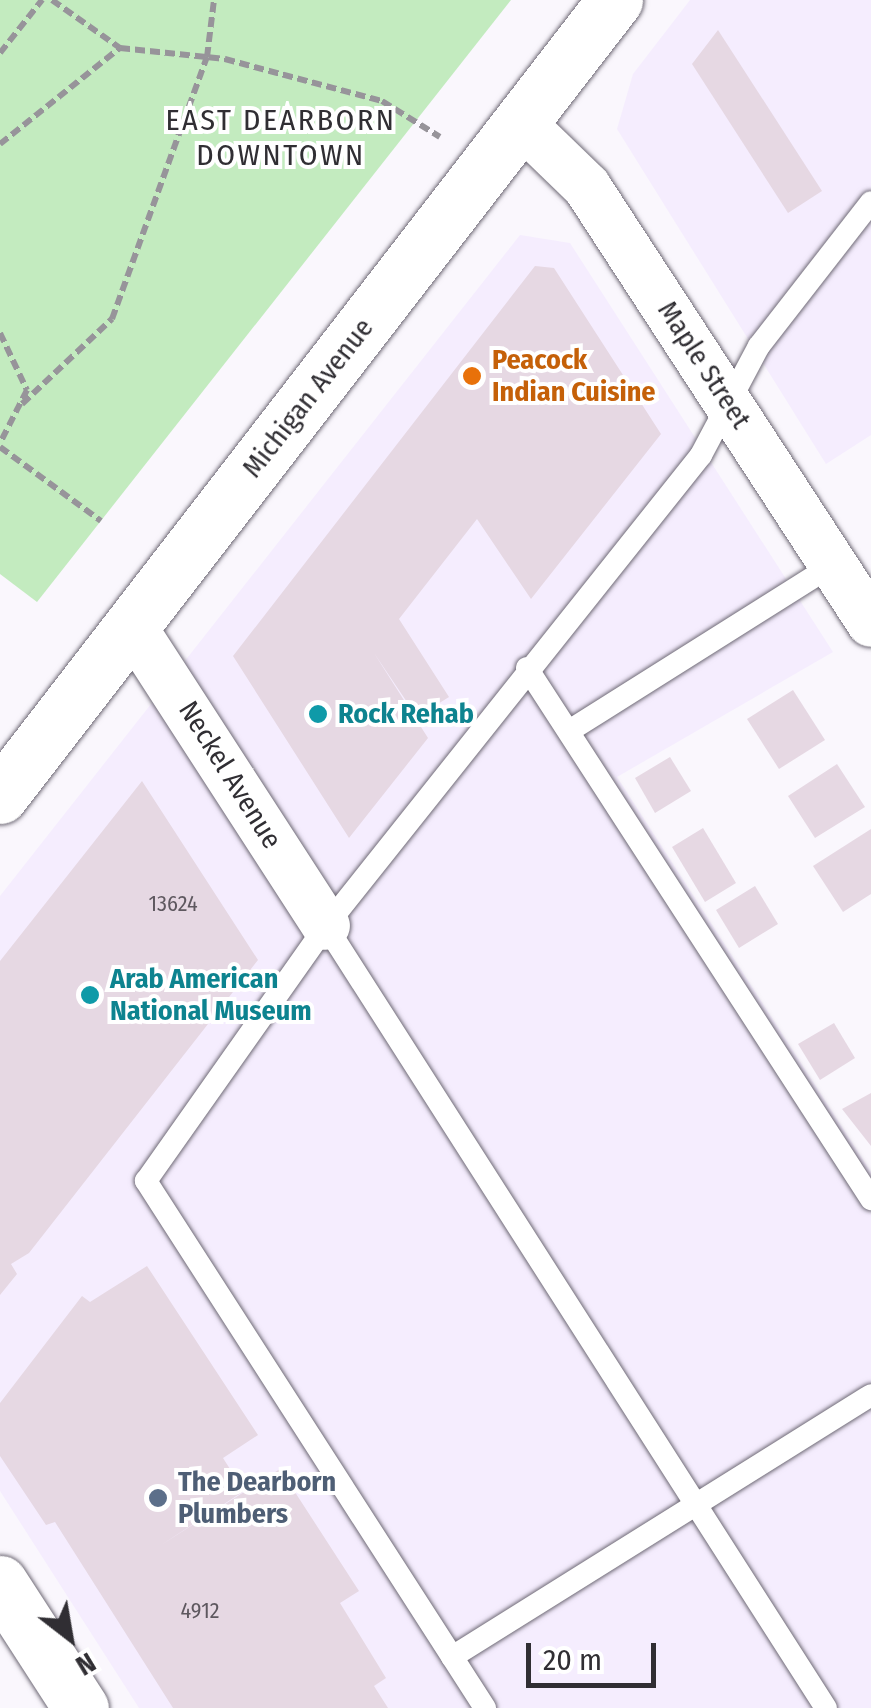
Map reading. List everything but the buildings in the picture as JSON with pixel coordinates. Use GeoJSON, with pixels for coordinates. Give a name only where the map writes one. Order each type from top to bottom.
{"type":"FeatureCollection","features":[{"type":"Feature","properties":{"kind":"main road","name":"Michigan Avenue"},"geometry":{"type":"LineString","coordinates":[[0,796],[519,120],[616,0]]}},
{"type":"Feature","properties":{"kind":"main road"},"geometry":{"type":"LineString","coordinates":[[0,1584],[81,1708]]}},
{"type":"Feature","properties":{"kind":"street","name":"Maple Street"},"geometry":{"type":"LineString","coordinates":[[519,120],[587,188],[871,623]]}},
{"type":"Feature","properties":{"kind":"street","name":"Neckel Avenue"},"geometry":{"type":"LineString","coordinates":[[132,626],[326,926]]}},
{"type":"Feature","properties":{"kind":"lane"},"geometry":{"type":"LineString","coordinates":[[485,1708],[146,1181],[326,926],[527,668],[700,455],[759,346],[871,202]]}},
{"type":"Feature","properties":{"kind":"lane"},"geometry":{"type":"LineString","coordinates":[[569,731],[833,564]]}},
{"type":"Feature","properties":{"kind":"lane"},"geometry":{"type":"LineString","coordinates":[[527,668],[871,1199]]}},
{"type":"Feature","properties":{"kind":"lane"},"geometry":{"type":"LineString","coordinates":[[326,926],[826,1708]]}},
{"type":"Feature","properties":{"kind":"lane"},"geometry":{"type":"LineString","coordinates":[[452,1657],[871,1395]]}},
{"type":"Feature","properties":{"kind":"path"},"geometry":{"type":"LineString","coordinates":[[0,54],[42,0]]}},
{"type":"Feature","properties":{"kind":"path"},"geometry":{"type":"LineString","coordinates":[[52,0],[120,48],[207,58],[382,101],[440,137]]}},
{"type":"Feature","properties":{"kind":"path"},"geometry":{"type":"LineString","coordinates":[[22,404],[112,319],[207,58],[214,0]]}},
{"type":"Feature","properties":{"kind":"path"},"geometry":{"type":"LineString","coordinates":[[0,144],[120,48]]}},
{"type":"Feature","properties":{"kind":"path"},"geometry":{"type":"LineString","coordinates":[[0,333],[27,390],[0,445],[101,521]]}},
{"type":"Feature","properties":{"kind":"shaded area"},"geometry":{"type":"Polygon","coordinates":[[[690,0],[871,0],[871,435],[826,464],[617,129],[633,74],[690,0]]]}},
{"type":"Feature","properties":{"kind":"shaded area"},"geometry":{"type":"Polygon","coordinates":[[[520,235],[570,243],[833,652],[617,777],[871,1172],[871,1708],[139,1708],[0,1491],[0,896],[520,235]]]}},
{"type":"Feature","properties":{"kind":"green space"},"geometry":{"type":"Polygon","coordinates":[[[0,0],[511,0],[37,602],[0,574],[0,0]]]}},
{"type":"Feature","properties":{"kind":"place","name":"Peacock Indian Cuisine"},"geometry":{"type":"Point","coordinates":[472,376]}},
{"type":"Feature","properties":{"kind":"place","name":"Rock Rehab"},"geometry":{"type":"Point","coordinates":[318,714]}},
{"type":"Feature","properties":{"kind":"place","name":"Arab American National Museum"},"geometry":{"type":"Point","coordinates":[90,995]}},
{"type":"Feature","properties":{"kind":"place","name":"The Dearborn Plumbers"},"geometry":{"type":"Point","coordinates":[158,1498]}},
{"type":"Feature","properties":{"kind":"district","name":"EAST DEARBORN DOWNTOWN"},"geometry":{"type":"Point","coordinates":[281,137]}}]}
